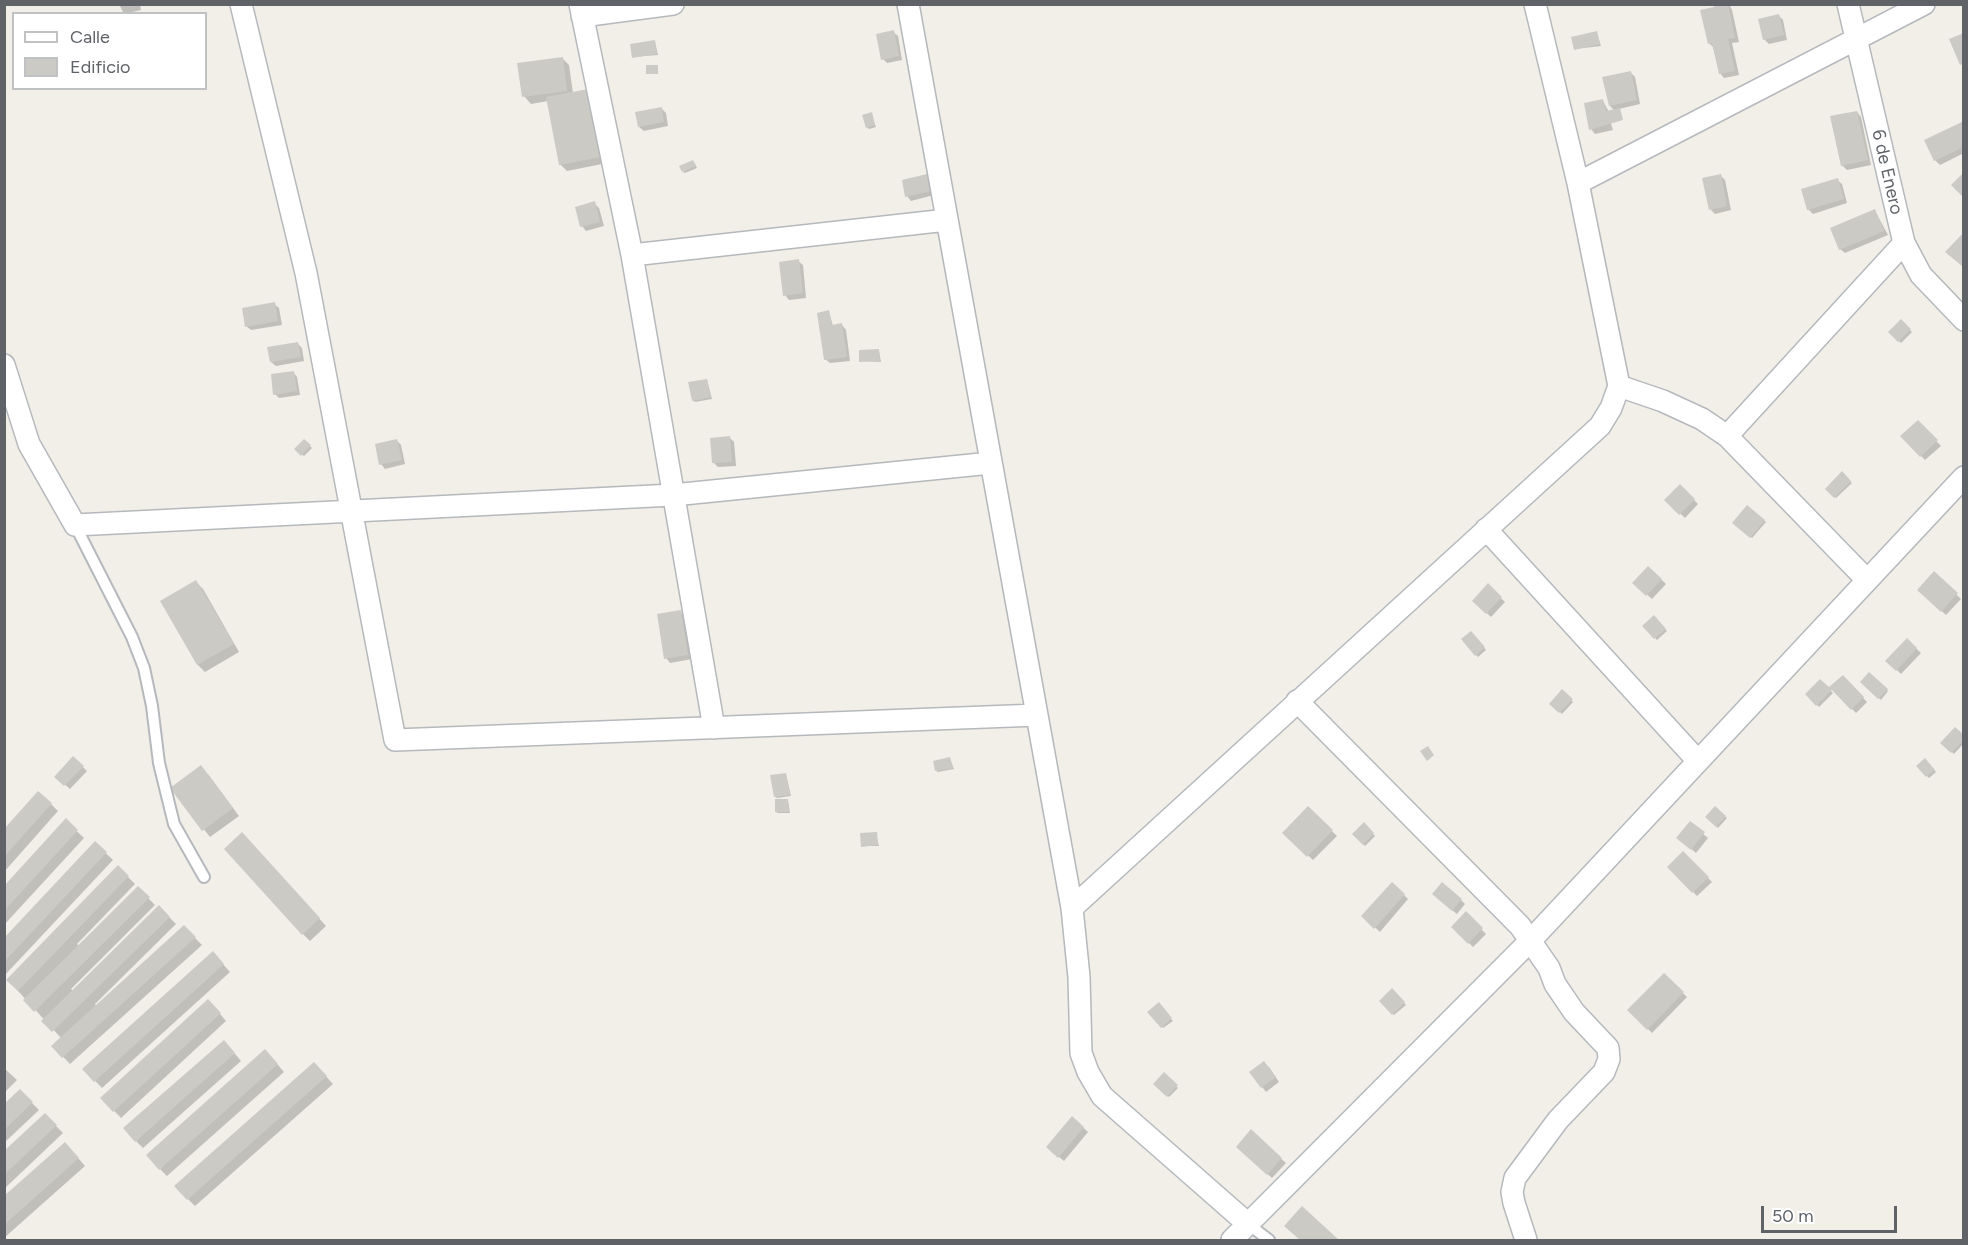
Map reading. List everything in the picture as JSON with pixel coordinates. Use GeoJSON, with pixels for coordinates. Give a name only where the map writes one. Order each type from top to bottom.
{"type":"FeatureCollection","features":[{"type":"Feature","properties":{"kind":"street"},"geometry":{"type":"LineString","coordinates":[[241,4],[306,273],[395,740],[1037,715]]}},
{"type":"Feature","properties":{"kind":"street"},"geometry":{"type":"LineString","coordinates":[[673,4],[581,10],[632,255],[714,728]]}},
{"type":"Feature","properties":{"kind":"street"},"geometry":{"type":"LineString","coordinates":[[908,4],[1072,908],[1079,977],[1082,1053],[1088,1072],[1102,1096],[1248,1224]]}},
{"type":"Feature","properties":{"kind":"street"},"geometry":{"type":"LineString","coordinates":[[1072,908],[1600,426],[1611,408],[1619,386],[1578,183],[1535,4]]}},
{"type":"Feature","properties":{"kind":"street","name":"6 de Enero"},"geometry":{"type":"LineString","coordinates":[[1848,4],[1904,243],[1921,275],[1964,320]]}},
{"type":"Feature","properties":{"kind":"street"},"geometry":{"type":"LineString","coordinates":[[1578,183],[1857,41],[1924,4]]}},
{"type":"Feature","properties":{"kind":"street"},"geometry":{"type":"LineString","coordinates":[[632,255],[947,220]]}},
{"type":"Feature","properties":{"kind":"street"},"geometry":{"type":"LineString","coordinates":[[1727,436],[1904,243]]}},
{"type":"Feature","properties":{"kind":"street"},"geometry":{"type":"LineString","coordinates":[[4,365],[29,444],[75,525],[674,495],[991,463]]}},
{"type":"Feature","properties":{"kind":"street"},"geometry":{"type":"LineString","coordinates":[[1619,386],[1672,405],[1702,419],[1727,436],[1867,580]]}},
{"type":"Feature","properties":{"kind":"street"},"geometry":{"type":"LineString","coordinates":[[1232,1240],[1531,940],[1964,477]]}},
{"type":"Feature","properties":{"kind":"street"},"geometry":{"type":"LineString","coordinates":[[1486,529],[1697,760]]}},
{"type":"Feature","properties":{"kind":"street"},"geometry":{"type":"LineString","coordinates":[[1297,701],[1531,940],[1574,1012],[1608,1048],[1609,1059],[1604,1071],[1558,1119],[1515,1178],[1512,1192],[1526,1240]]}},
{"type":"Feature","properties":{"kind":"lane"},"geometry":{"type":"LineString","coordinates":[[75,525],[106,584],[140,658],[152,706],[159,763],[174,824],[204,877]]}},
{"type":"Feature","properties":{"kind":"lane"},"geometry":{"type":"LineString","coordinates":[[1248,1224],[1269,1240]]}},
{"type":"Feature","properties":{"kind":"building"},"geometry":{"type":"Polygon","coordinates":[[[1714,4],[1728,4],[1735,38],[1728,39],[1735,71],[1719,74],[1712,43],[1708,44],[1700,10],[1714,7],[1714,4]]]}},
{"type":"Feature","properties":{"kind":"building"},"geometry":{"type":"Polygon","coordinates":[[[1779,14],[1784,35],[1763,40],[1758,19],[1779,14]]]}},
{"type":"Feature","properties":{"kind":"building"},"geometry":{"type":"Polygon","coordinates":[[[894,30],[899,56],[881,60],[876,34],[894,30]]]}},
{"type":"Feature","properties":{"kind":"building"},"geometry":{"type":"Polygon","coordinates":[[[1597,31],[1600,44],[1574,50],[1571,37],[1597,31]]]}},
{"type":"Feature","properties":{"kind":"building"},"geometry":{"type":"Polygon","coordinates":[[[1964,33],[1964,63],[1960,65],[1949,39],[1964,33]]]}},
{"type":"Feature","properties":{"kind":"building"},"geometry":{"type":"Polygon","coordinates":[[[655,40],[657,54],[632,58],[630,44],[655,40]]]}},
{"type":"Feature","properties":{"kind":"building"},"geometry":{"type":"Polygon","coordinates":[[[563,57],[567,91],[522,97],[517,63],[563,57]]]}},
{"type":"Feature","properties":{"kind":"building"},"geometry":{"type":"Polygon","coordinates":[[[646,65],[658,65],[658,74],[646,74],[646,65]]]}},
{"type":"Feature","properties":{"kind":"building"},"geometry":{"type":"Polygon","coordinates":[[[1631,71],[1637,100],[1609,106],[1602,77],[1631,71]]]}},
{"type":"Feature","properties":{"kind":"building"},"geometry":{"type":"Polygon","coordinates":[[[588,89],[601,157],[559,165],[546,97],[588,89]]]}},
{"type":"Feature","properties":{"kind":"building"},"geometry":{"type":"Polygon","coordinates":[[[1603,99],[1606,111],[1620,108],[1623,120],[1589,130],[1584,103],[1603,99]]]}},
{"type":"Feature","properties":{"kind":"building"},"geometry":{"type":"Polygon","coordinates":[[[662,107],[664,122],[638,127],[635,112],[662,107]]]}},
{"type":"Feature","properties":{"kind":"building"},"geometry":{"type":"Polygon","coordinates":[[[1857,111],[1868,160],[1841,166],[1830,116],[1857,111]]]}},
{"type":"Feature","properties":{"kind":"building"},"geometry":{"type":"Polygon","coordinates":[[[872,112],[875,125],[866,128],[862,115],[872,112]]]}},
{"type":"Feature","properties":{"kind":"building"},"geometry":{"type":"Polygon","coordinates":[[[1964,121],[1964,147],[1934,161],[1924,140],[1964,121]]]}},
{"type":"Feature","properties":{"kind":"building"},"geometry":{"type":"Polygon","coordinates":[[[693,160],[696,166],[682,172],[679,166],[693,160]]]}},
{"type":"Feature","properties":{"kind":"building"},"geometry":{"type":"Polygon","coordinates":[[[927,174],[931,191],[905,197],[902,180],[927,174]]]}},
{"type":"Feature","properties":{"kind":"building"},"geometry":{"type":"Polygon","coordinates":[[[1721,174],[1727,206],[1709,210],[1702,178],[1721,174]]]}},
{"type":"Feature","properties":{"kind":"building"},"geometry":{"type":"Polygon","coordinates":[[[1962,174],[1964,176],[1964,198],[1951,185],[1962,174]]]}},
{"type":"Feature","properties":{"kind":"building"},"geometry":{"type":"Polygon","coordinates":[[[1838,178],[1844,199],[1807,210],[1801,189],[1838,178]]]}},
{"type":"Feature","properties":{"kind":"building"},"geometry":{"type":"Polygon","coordinates":[[[595,201],[600,222],[580,227],[575,207],[595,201]]]}},
{"type":"Feature","properties":{"kind":"building"},"geometry":{"type":"Polygon","coordinates":[[[1875,209],[1884,231],[1839,250],[1830,228],[1875,209]]]}},
{"type":"Feature","properties":{"kind":"building"},"geometry":{"type":"Polygon","coordinates":[[[1964,232],[1964,264],[1962,266],[1945,252],[1964,232]]]}},
{"type":"Feature","properties":{"kind":"building"},"geometry":{"type":"Polygon","coordinates":[[[799,259],[803,293],[783,296],[779,262],[799,259]]]}},
{"type":"Feature","properties":{"kind":"building"},"geometry":{"type":"Polygon","coordinates":[[[275,302],[278,321],[245,327],[242,308],[275,302]]]}},
{"type":"Feature","properties":{"kind":"building"},"geometry":{"type":"Polygon","coordinates":[[[829,310],[832,325],[842,323],[847,357],[824,360],[817,313],[829,310]]]}},
{"type":"Feature","properties":{"kind":"building"},"geometry":{"type":"Polygon","coordinates":[[[1901,319],[1911,329],[1898,342],[1888,332],[1901,319]]]}},
{"type":"Feature","properties":{"kind":"building"},"geometry":{"type":"Polygon","coordinates":[[[298,342],[301,357],[270,362],[267,347],[298,342]]]}},
{"type":"Feature","properties":{"kind":"building"},"geometry":{"type":"Polygon","coordinates":[[[879,349],[880,361],[859,362],[859,350],[879,349]]]}},
{"type":"Feature","properties":{"kind":"building"},"geometry":{"type":"Polygon","coordinates":[[[294,371],[297,391],[273,395],[271,374],[294,371]]]}},
{"type":"Feature","properties":{"kind":"building"},"geometry":{"type":"Polygon","coordinates":[[[707,379],[711,397],[692,401],[688,382],[707,379]]]}},
{"type":"Feature","properties":{"kind":"building"},"geometry":{"type":"Polygon","coordinates":[[[1918,420],[1938,440],[1920,457],[1900,436],[1918,420]]]}},
{"type":"Feature","properties":{"kind":"building"},"geometry":{"type":"Polygon","coordinates":[[[730,436],[732,462],[712,463],[710,438],[730,436]]]}},
{"type":"Feature","properties":{"kind":"building"},"geometry":{"type":"Polygon","coordinates":[[[304,439],[311,445],[301,456],[294,449],[304,439]]]}},
{"type":"Feature","properties":{"kind":"building"},"geometry":{"type":"Polygon","coordinates":[[[397,439],[402,460],[379,465],[375,444],[397,439]]]}},
{"type":"Feature","properties":{"kind":"building"},"geometry":{"type":"Polygon","coordinates":[[[1842,471],[1851,481],[1834,498],[1825,489],[1842,471]]]}},
{"type":"Feature","properties":{"kind":"building"},"geometry":{"type":"Polygon","coordinates":[[[1680,484],[1695,499],[1679,515],[1664,500],[1680,484]]]}},
{"type":"Feature","properties":{"kind":"building"},"geometry":{"type":"Polygon","coordinates":[[[1747,505],[1765,520],[1750,538],[1732,523],[1747,505]]]}},
{"type":"Feature","properties":{"kind":"building"},"geometry":{"type":"Polygon","coordinates":[[[1648,566],[1662,579],[1646,596],[1632,583],[1648,566]]]}},
{"type":"Feature","properties":{"kind":"building"},"geometry":{"type":"Polygon","coordinates":[[[1934,571],[1958,593],[1941,612],[1917,590],[1934,571]]]}},
{"type":"Feature","properties":{"kind":"building"},"geometry":{"type":"Polygon","coordinates":[[[196,580],[234,644],[197,665],[160,601],[196,580]]]}},
{"type":"Feature","properties":{"kind":"building"},"geometry":{"type":"Polygon","coordinates":[[[1488,583],[1502,597],[1486,614],[1472,601],[1488,583]]]}},
{"type":"Feature","properties":{"kind":"building"},"geometry":{"type":"Polygon","coordinates":[[[681,610],[688,655],[664,659],[657,614],[681,610]]]}},
{"type":"Feature","properties":{"kind":"building"},"geometry":{"type":"Polygon","coordinates":[[[1654,615],[1666,629],[1654,639],[1642,626],[1654,615]]]}},
{"type":"Feature","properties":{"kind":"building"},"geometry":{"type":"Polygon","coordinates":[[[1471,631],[1485,647],[1475,656],[1461,639],[1471,631]]]}},
{"type":"Feature","properties":{"kind":"building"},"geometry":{"type":"Polygon","coordinates":[[[1907,638],[1917,648],[1896,671],[1885,661],[1907,638]]]}},
{"type":"Feature","properties":{"kind":"building"},"geometry":{"type":"Polygon","coordinates":[[[1869,672],[1888,689],[1878,699],[1860,682],[1869,672]]]}},
{"type":"Feature","properties":{"kind":"building"},"geometry":{"type":"Polygon","coordinates":[[[1843,675],[1864,697],[1851,710],[1832,690],[1816,706],[1805,694],[1820,679],[1829,687],[1843,675]]]}},
{"type":"Feature","properties":{"kind":"building"},"geometry":{"type":"Polygon","coordinates":[[[1562,689],[1573,699],[1559,713],[1549,704],[1562,689]]]}},
{"type":"Feature","properties":{"kind":"building"},"geometry":{"type":"Polygon","coordinates":[[[1955,727],[1964,735],[1964,740],[1951,753],[1940,743],[1955,727]]]}},
{"type":"Feature","properties":{"kind":"building"},"geometry":{"type":"Polygon","coordinates":[[[1428,746],[1434,755],[1427,761],[1420,751],[1428,746]]]}},
{"type":"Feature","properties":{"kind":"building"},"geometry":{"type":"Polygon","coordinates":[[[73,756],[84,766],[64,786],[54,777],[73,756]]]}},
{"type":"Feature","properties":{"kind":"building"},"geometry":{"type":"Polygon","coordinates":[[[950,757],[953,768],[935,771],[933,761],[950,757]]]}},
{"type":"Feature","properties":{"kind":"building"},"geometry":{"type":"Polygon","coordinates":[[[1925,758],[1935,770],[1926,777],[1916,766],[1925,758]]]}},
{"type":"Feature","properties":{"kind":"building"},"geometry":{"type":"Polygon","coordinates":[[[201,765],[233,808],[202,831],[170,788],[201,765]]]}},
{"type":"Feature","properties":{"kind":"building"},"geometry":{"type":"Polygon","coordinates":[[[786,773],[790,795],[774,797],[770,775],[786,773]]]}},
{"type":"Feature","properties":{"kind":"building"},"geometry":{"type":"Polygon","coordinates":[[[38,791],[52,803],[4,857],[4,829],[38,791]]]}},
{"type":"Feature","properties":{"kind":"building"},"geometry":{"type":"Polygon","coordinates":[[[775,799],[788,799],[789,812],[775,812],[775,799]]]}},
{"type":"Feature","properties":{"kind":"building"},"geometry":{"type":"Polygon","coordinates":[[[1308,806],[1333,830],[1307,857],[1282,833],[1308,806]]]}},
{"type":"Feature","properties":{"kind":"building"},"geometry":{"type":"Polygon","coordinates":[[[1715,806],[1726,816],[1716,827],[1705,817],[1715,806]]]}},
{"type":"Feature","properties":{"kind":"building"},"geometry":{"type":"Polygon","coordinates":[[[66,818],[78,830],[4,911],[4,886],[66,818]]]}},
{"type":"Feature","properties":{"kind":"building"},"geometry":{"type":"Polygon","coordinates":[[[1690,821],[1705,832],[1691,850],[1676,838],[1690,821]]]}},
{"type":"Feature","properties":{"kind":"building"},"geometry":{"type":"Polygon","coordinates":[[[1364,822],[1374,833],[1363,845],[1352,834],[1364,822]]]}},
{"type":"Feature","properties":{"kind":"building"},"geometry":{"type":"Polygon","coordinates":[[[242,832],[320,918],[302,935],[224,849],[242,832]]]}},
{"type":"Feature","properties":{"kind":"building"},"geometry":{"type":"Polygon","coordinates":[[[877,832],[878,845],[861,847],[860,833],[877,832]]]}},
{"type":"Feature","properties":{"kind":"building"},"geometry":{"type":"Polygon","coordinates":[[[95,841],[107,852],[4,962],[4,938],[95,841]]]}},
{"type":"Feature","properties":{"kind":"building"},"geometry":{"type":"Polygon","coordinates":[[[1683,851],[1709,877],[1692,893],[1667,867],[1683,851]]]}},
{"type":"Feature","properties":{"kind":"building"},"geometry":{"type":"Polygon","coordinates":[[[118,865],[129,876],[18,991],[6,980],[118,865]]]}},
{"type":"Feature","properties":{"kind":"building"},"geometry":{"type":"Polygon","coordinates":[[[1392,882],[1405,894],[1374,929],[1361,916],[1392,882]]]}},
{"type":"Feature","properties":{"kind":"building"},"geometry":{"type":"Polygon","coordinates":[[[1442,882],[1462,899],[1452,911],[1432,894],[1442,882]]]}},
{"type":"Feature","properties":{"kind":"building"},"geometry":{"type":"Polygon","coordinates":[[[138,886],[150,897],[34,1012],[23,1000],[138,886]]]}},
{"type":"Feature","properties":{"kind":"building"},"geometry":{"type":"Polygon","coordinates":[[[159,905],[170,917],[52,1032],[41,1021],[159,905]]]}},
{"type":"Feature","properties":{"kind":"building"},"geometry":{"type":"Polygon","coordinates":[[[1466,911],[1483,928],[1468,944],[1451,927],[1466,911]]]}},
{"type":"Feature","properties":{"kind":"building"},"geometry":{"type":"Polygon","coordinates":[[[184,925],[196,937],[62,1058],[51,1046],[184,925]]]}},
{"type":"Feature","properties":{"kind":"building"},"geometry":{"type":"Polygon","coordinates":[[[213,951],[224,964],[94,1082],[82,1069],[213,951]]]}},
{"type":"Feature","properties":{"kind":"building"},"geometry":{"type":"Polygon","coordinates":[[[1664,973],[1684,992],[1647,1030],[1627,1010],[1664,973]]]}},
{"type":"Feature","properties":{"kind":"building"},"geometry":{"type":"Polygon","coordinates":[[[1392,988],[1405,1002],[1392,1015],[1379,1001],[1392,988]]]}},
{"type":"Feature","properties":{"kind":"building"},"geometry":{"type":"Polygon","coordinates":[[[208,999],[221,1013],[113,1112],[100,1098],[208,999]]]}},
{"type":"Feature","properties":{"kind":"building"},"geometry":{"type":"Polygon","coordinates":[[[1159,1002],[1172,1018],[1161,1028],[1147,1012],[1159,1002]]]}},
{"type":"Feature","properties":{"kind":"building"},"geometry":{"type":"Polygon","coordinates":[[[224,1040],[235,1053],[135,1142],[123,1128],[224,1040]]]}},
{"type":"Feature","properties":{"kind":"building"},"geometry":{"type":"Polygon","coordinates":[[[265,1049],[278,1064],[159,1170],[146,1155],[265,1049]]]}},
{"type":"Feature","properties":{"kind":"building"},"geometry":{"type":"Polygon","coordinates":[[[1264,1061],[1276,1077],[1261,1088],[1249,1072],[1264,1061]]]}},
{"type":"Feature","properties":{"kind":"building"},"geometry":{"type":"Polygon","coordinates":[[[314,1062],[327,1076],[187,1200],[174,1186],[314,1062]]]}},
{"type":"Feature","properties":{"kind":"building"},"geometry":{"type":"Polygon","coordinates":[[[1164,1072],[1178,1085],[1167,1097],[1153,1084],[1164,1072]]]}},
{"type":"Feature","properties":{"kind":"building"},"geometry":{"type":"Polygon","coordinates":[[[20,1089],[33,1102],[4,1130],[4,1104],[20,1089]]]}},
{"type":"Feature","properties":{"kind":"building"},"geometry":{"type":"Polygon","coordinates":[[[45,1113],[57,1125],[4,1175],[4,1151],[45,1113]]]}},
{"type":"Feature","properties":{"kind":"building"},"geometry":{"type":"Polygon","coordinates":[[[1072,1116],[1084,1127],[1058,1158],[1046,1147],[1072,1116]]]}},
{"type":"Feature","properties":{"kind":"building"},"geometry":{"type":"Polygon","coordinates":[[[1251,1129],[1282,1158],[1267,1175],[1236,1147],[1251,1129]]]}},
{"type":"Feature","properties":{"kind":"building"},"geometry":{"type":"Polygon","coordinates":[[[65,1142],[79,1158],[4,1225],[4,1196],[65,1142]]]}},
{"type":"Feature","properties":{"kind":"building"},"geometry":{"type":"Polygon","coordinates":[[[1302,1206],[1339,1240],[1300,1240],[1284,1226],[1302,1206]]]}}]}
